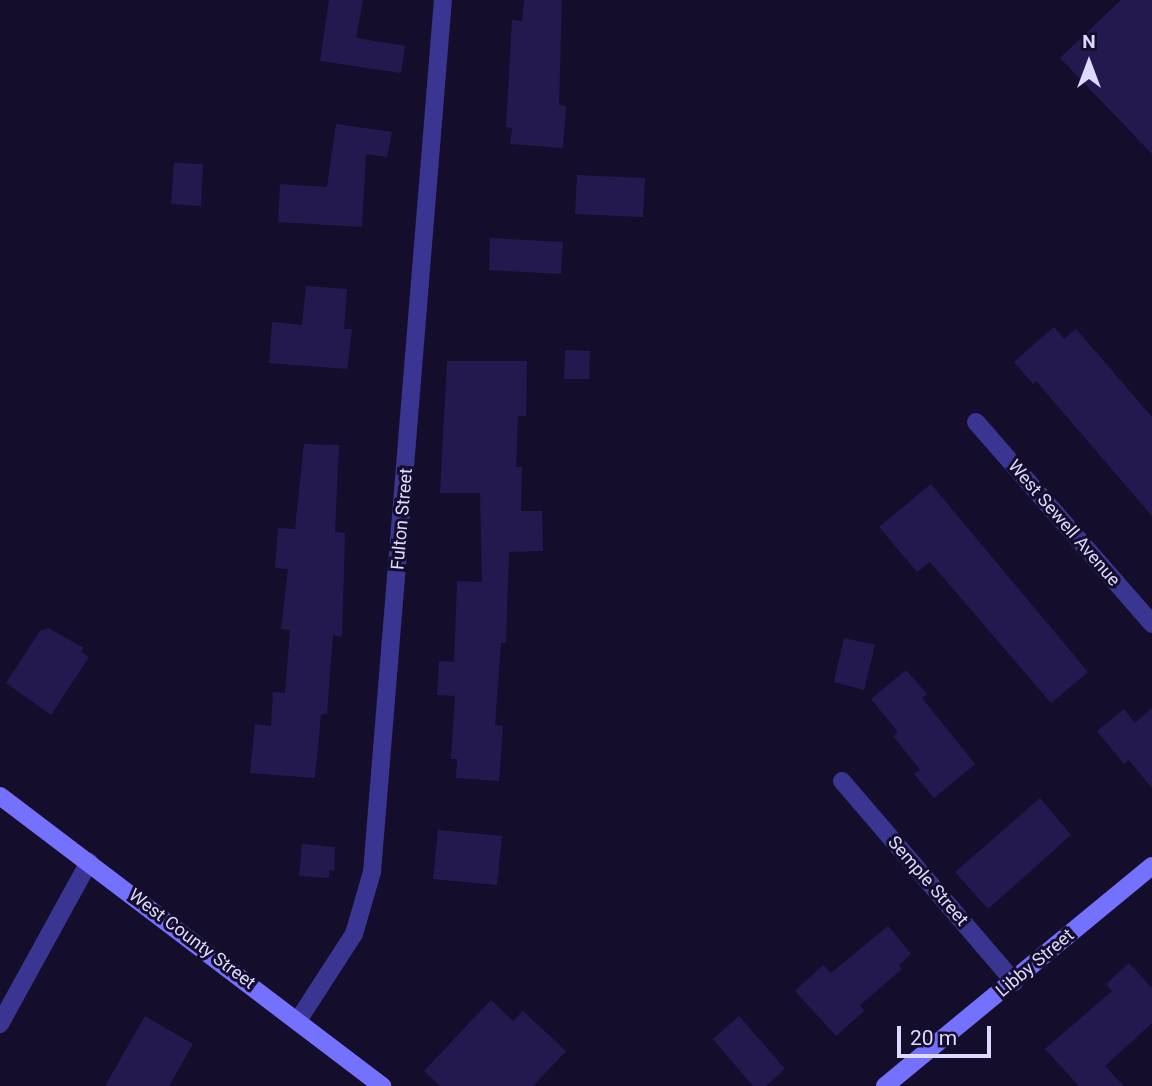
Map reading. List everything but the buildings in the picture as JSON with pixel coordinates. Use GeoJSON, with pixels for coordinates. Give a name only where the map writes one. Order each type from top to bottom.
{"type":"FeatureCollection","features":[{"type":"Feature","properties":{"kind":"main road","name":"West County Street"},"geometry":{"type":"LineString","coordinates":[[0,796],[299,1019],[382,1086]]}},
{"type":"Feature","properties":{"kind":"main road","name":"Libby Street"},"geometry":{"type":"LineString","coordinates":[[885,1086],[1152,866]]}},
{"type":"Feature","properties":{"kind":"street","name":"Fulton Street"},"geometry":{"type":"LineString","coordinates":[[299,1019],[355,934],[372,872],[443,0]]}},
{"type":"Feature","properties":{"kind":"street","name":"West Sewell Avenue"},"geometry":{"type":"LineString","coordinates":[[976,422],[1152,624]]}},
{"type":"Feature","properties":{"kind":"street","name":"Semple Street"},"geometry":{"type":"LineString","coordinates":[[842,780],[1014,982]]}},
{"type":"Feature","properties":{"kind":"street"},"geometry":{"type":"LineString","coordinates":[[0,1024],[89,862]]}}]}
